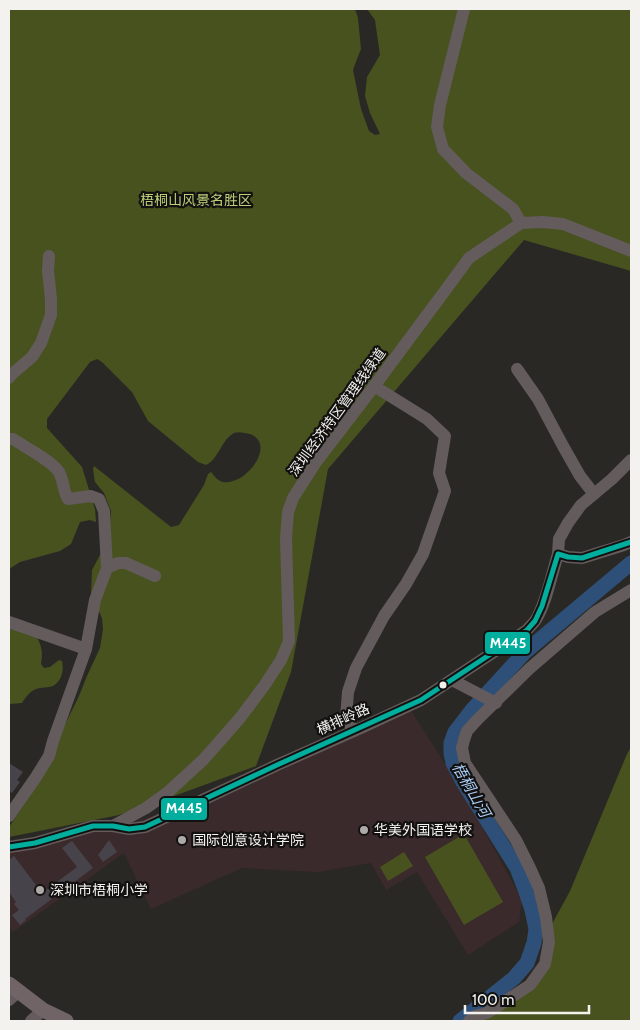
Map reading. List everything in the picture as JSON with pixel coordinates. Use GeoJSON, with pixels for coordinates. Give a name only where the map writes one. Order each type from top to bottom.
{"type":"FeatureCollection","features":[{"type":"Feature","properties":{"kind":"main road"},"geometry":{"type":"LineString","coordinates":[[12,991],[43,1010],[66,1021]]}},
{"type":"Feature","properties":{"kind":"street"},"geometry":{"type":"LineString","coordinates":[[464,9],[440,105],[437,127],[443,149],[466,173],[513,209],[521,223],[543,222],[562,224],[631,250]]}},
{"type":"Feature","properties":{"kind":"street","name":"深圳经济特区管理线绿道"},"geometry":{"type":"LineString","coordinates":[[112,826],[146,808],[167,793],[204,759],[240,718],[264,686],[281,660],[289,640],[286,538],[288,512],[293,498],[316,462],[448,288],[468,258],[521,223]]}},
{"type":"Feature","properties":{"kind":"street"},"geometry":{"type":"LineString","coordinates":[[9,378],[32,357],[41,343],[51,315],[48,271],[49,256]]}},
{"type":"Feature","properties":{"kind":"street"},"geometry":{"type":"LineString","coordinates":[[517,369],[538,400],[580,476],[594,494]]}},
{"type":"Feature","properties":{"kind":"street"},"geometry":{"type":"LineString","coordinates":[[354,731],[346,718],[348,692],[356,668],[384,616],[406,584],[423,554],[445,491],[439,473],[445,436],[426,419],[374,386]]}},
{"type":"Feature","properties":{"kind":"street"},"geometry":{"type":"LineString","coordinates":[[9,438],[50,463],[58,472],[65,486],[65,494],[68,499],[90,496],[99,499],[104,511],[108,568],[95,600],[86,649],[49,756],[9,816]]}},
{"type":"Feature","properties":{"kind":"street","name":"横排岭路"},"geometry":{"type":"LineString","coordinates":[[9,847],[35,843],[93,826],[112,826],[129,829],[145,827],[421,700],[527,630],[540,611],[558,554],[559,539],[568,523],[581,505],[631,460]]}},
{"type":"Feature","properties":{"kind":"street"},"geometry":{"type":"LineString","coordinates":[[558,554],[582,558],[631,542]]}},
{"type":"Feature","properties":{"kind":"street"},"geometry":{"type":"LineString","coordinates":[[108,568],[118,563],[126,563],[155,576]]}},
{"type":"Feature","properties":{"kind":"street"},"geometry":{"type":"LineString","coordinates":[[469,1021],[475,1016],[488,1013],[530,985],[545,964],[549,942],[548,928],[539,888],[530,868],[516,840],[465,763],[462,748],[467,732],[529,669],[595,612],[631,590]]}},
{"type":"Feature","properties":{"kind":"street"},"geometry":{"type":"LineString","coordinates":[[9,622],[86,649]]}},
{"type":"Feature","properties":{"kind":"street"},"geometry":{"type":"LineString","coordinates":[[452,680],[496,702]]}},
{"type":"Feature","properties":{"kind":"street"},"geometry":{"type":"LineString","coordinates":[[31,1021],[43,1010]]}},
{"type":"Feature","properties":{"kind":"shaded area","name":"华美外国语学校"},"geometry":{"type":"Polygon","coordinates":[[[410,709],[466,797],[522,900],[519,922],[468,955],[417,872],[386,890],[371,863],[318,872],[242,868],[151,909],[124,853],[13,932],[9,927],[9,851],[91,830],[115,828],[248,786],[410,709]]]}},
{"type":"Feature","properties":{"kind":"green space","name":"梧桐山风景名胜区"},"geometry":{"type":"Polygon","coordinates":[[[9,9],[355,9],[358,18],[361,49],[353,70],[361,109],[369,131],[375,135],[380,134],[370,113],[365,96],[367,77],[380,55],[375,20],[367,9],[631,9],[631,271],[524,240],[328,469],[291,672],[256,766],[119,815],[9,837],[9,827],[30,796],[79,696],[100,648],[103,629],[102,618],[91,594],[92,570],[109,538],[111,511],[104,493],[95,482],[94,466],[171,527],[179,525],[204,485],[208,474],[211,472],[223,482],[241,478],[255,463],[259,455],[260,446],[258,439],[250,434],[236,432],[226,440],[210,462],[206,465],[198,462],[148,421],[132,392],[102,362],[97,359],[90,362],[47,419],[47,428],[82,467],[95,509],[96,522],[90,520],[80,522],[71,544],[60,551],[20,562],[9,569],[9,9]]]}},
{"type":"Feature","properties":{"kind":"green space"},"geometry":{"type":"Polygon","coordinates":[[[9,628],[36,636],[41,646],[41,664],[44,668],[50,667],[59,660],[62,661],[62,675],[56,684],[51,687],[34,690],[22,703],[9,704],[9,628]]]}},
{"type":"Feature","properties":{"kind":"green space"},"geometry":{"type":"Polygon","coordinates":[[[631,747],[631,1021],[477,1021],[538,979],[551,926],[570,891],[631,747]]]}},
{"type":"Feature","properties":{"kind":"green space"},"geometry":{"type":"Polygon","coordinates":[[[464,834],[503,902],[464,925],[425,857],[464,834]]]}},
{"type":"Feature","properties":{"kind":"green space"},"geometry":{"type":"Polygon","coordinates":[[[404,852],[413,866],[388,881],[380,867],[404,852]]]}},
{"type":"Feature","properties":{"kind":"building"},"geometry":{"type":"Polygon","coordinates":[[[9,763],[23,772],[17,780],[20,782],[12,793],[10,791],[9,793],[9,763]]]}},
{"type":"Feature","properties":{"kind":"building"},"geometry":{"type":"Polygon","coordinates":[[[109,840],[117,852],[103,862],[98,855],[109,840]]]}},
{"type":"Feature","properties":{"kind":"building"},"geometry":{"type":"Polygon","coordinates":[[[72,841],[93,868],[25,919],[20,925],[12,915],[19,910],[9,892],[9,860],[14,856],[42,893],[77,867],[62,848],[72,841]]]}},
{"type":"Feature","properties":{"kind":"waterway","name":"梧桐山河"},"geometry":{"type":"LineString","coordinates":[[460,1021],[514,978],[527,963],[534,943],[536,929],[532,910],[517,868],[453,763],[451,743],[455,732],[472,710],[525,652],[631,563]]}},
{"type":"Feature","properties":{"kind":"transit line","name":"M445"},"geometry":{"type":"LineString","coordinates":[[9,847],[35,843],[93,826],[113,826],[129,829],[145,827],[421,700],[527,630],[535,621],[542,606],[558,554],[582,558],[631,542]]}},
{"type":"Feature","properties":{"kind":"place","name":"华美外国语学校"},"geometry":{"type":"Point","coordinates":[364,830]}},
{"type":"Feature","properties":{"kind":"place","name":"国际创意设计学院"},"geometry":{"type":"Point","coordinates":[182,840]}},
{"type":"Feature","properties":{"kind":"place","name":"深圳市梧桐小学"},"geometry":{"type":"Point","coordinates":[40,890]}}]}
